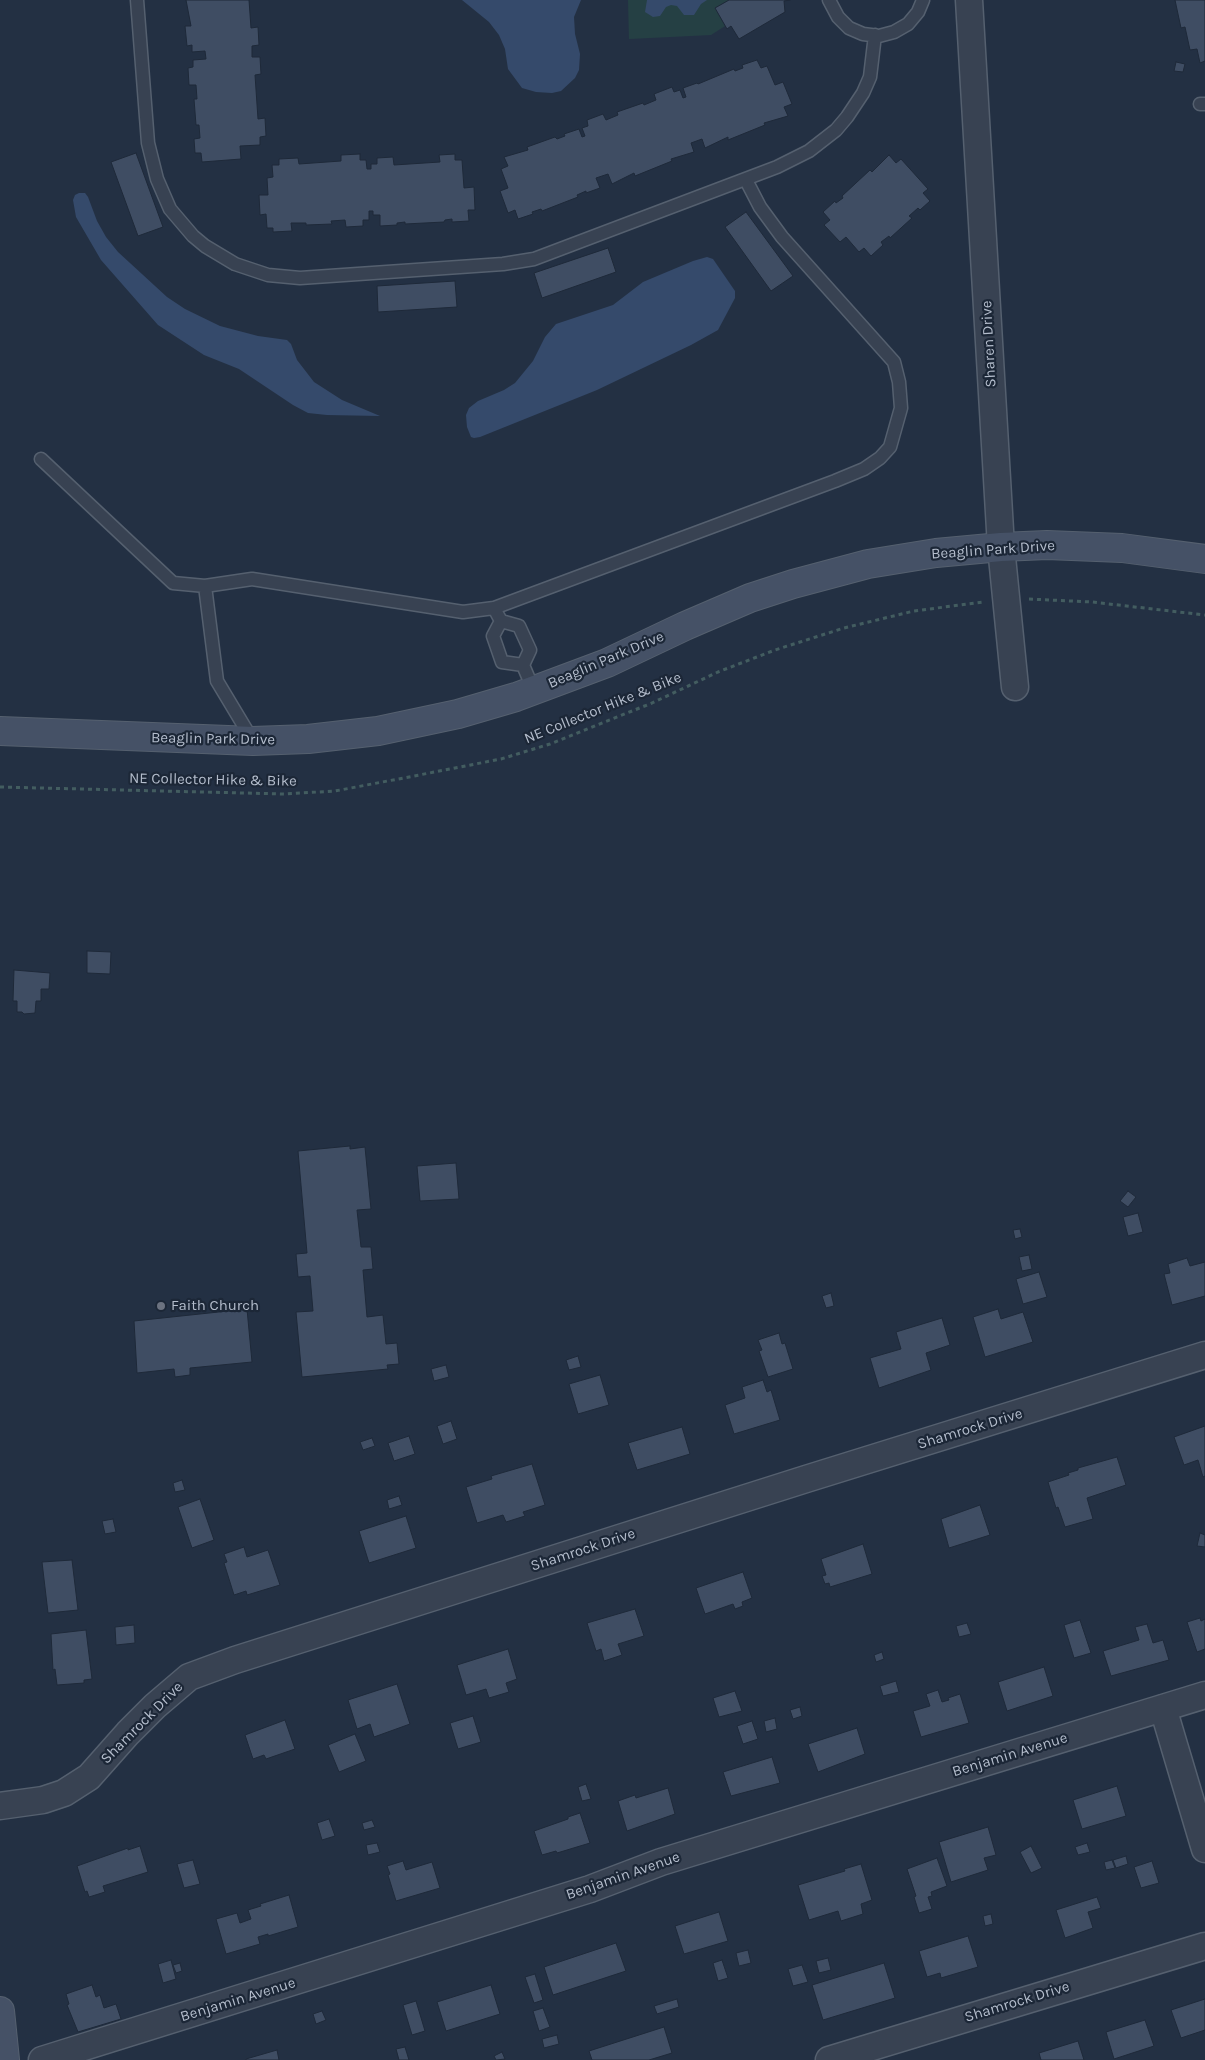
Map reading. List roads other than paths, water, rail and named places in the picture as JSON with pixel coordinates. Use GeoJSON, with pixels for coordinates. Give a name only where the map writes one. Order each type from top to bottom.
{"type":"FeatureCollection","features":[{"type":"Feature","properties":{"kind":"main road","name":"Beaglin Park Drive"},"geometry":{"type":"LineString","coordinates":[[0,731],[253,741],[308,739],[378,730],[458,714],[534,691],[607,663],[721,610],[793,584],[868,564],[899,558],[1001,546],[1048,545],[1122,548],[1205,559]]}},
{"type":"Feature","properties":{"kind":"main road"},"geometry":{"type":"LineString","coordinates":[[0,2011],[5,2060]]}},
{"type":"Feature","properties":{"kind":"street","name":"Sharen Drive"},"geometry":{"type":"LineString","coordinates":[[970,0],[1001,546],[1015,687]]}},
{"type":"Feature","properties":{"kind":"street","name":"Shamrock Drive"},"geometry":{"type":"LineString","coordinates":[[0,1806],[36,1801],[64,1793],[89,1777],[128,1733],[189,1676],[806,1479],[1205,1355]]}},
{"type":"Feature","properties":{"kind":"street","name":"Benjamin Avenue"},"geometry":{"type":"LineString","coordinates":[[42,2060],[590,1889],[661,1862],[1205,1695]]}},
{"type":"Feature","properties":{"kind":"street"},"geometry":{"type":"LineString","coordinates":[[1163,1708],[1205,1850]]}},
{"type":"Feature","properties":{"kind":"street","name":"Shamrock Drive"},"geometry":{"type":"LineString","coordinates":[[829,2060],[1205,1946]]}},
{"type":"Feature","properties":{"kind":"lane"},"geometry":{"type":"LineString","coordinates":[[137,0],[148,143],[151,160],[163,194],[180,222],[204,246],[235,264],[252,271],[268,275],[300,278],[518,262],[552,253],[794,160],[836,130],[847,118],[863,93],[870,77],[875,35]]}},
{"type":"Feature","properties":{"kind":"lane"},"geometry":{"type":"LineString","coordinates":[[829,0],[838,17],[849,28],[863,34],[875,35],[894,32],[908,24],[918,12],[923,0]]}},
{"type":"Feature","properties":{"kind":"lane"},"geometry":{"type":"LineString","coordinates":[[41,459],[173,583],[205,586],[252,579],[463,612],[494,608],[835,481],[864,469],[880,458],[890,447],[901,408],[899,382],[894,362],[782,237],[756,200],[746,180]]}},
{"type":"Feature","properties":{"kind":"lane"},"geometry":{"type":"LineString","coordinates":[[205,586],[217,681],[253,741]]}},
{"type":"Feature","properties":{"kind":"lane"},"geometry":{"type":"LineString","coordinates":[[494,608],[501,622]]}},
{"type":"Feature","properties":{"kind":"lane"},"geometry":{"type":"LineString","coordinates":[[501,622],[520,626],[530,650],[523,665],[534,691]]}},
{"type":"Feature","properties":{"kind":"lane"},"geometry":{"type":"LineString","coordinates":[[501,622],[493,636],[502,662],[523,665]]}},
{"type":"Feature","properties":{"kind":"water"},"geometry":{"type":"Polygon","coordinates":[[[462,0],[581,0],[574,17],[575,34],[580,54],[579,70],[575,78],[561,91],[552,93],[536,92],[522,88],[508,69],[505,49],[499,35],[489,22],[462,0]]]}},
{"type":"Feature","properties":{"kind":"water"},"geometry":{"type":"Polygon","coordinates":[[[647,0],[707,0],[701,4],[694,15],[684,15],[677,6],[671,5],[666,7],[660,16],[653,17],[645,12],[647,0]]]}},
{"type":"Feature","properties":{"kind":"water"},"geometry":{"type":"Polygon","coordinates":[[[85,193],[88,197],[97,221],[106,237],[118,252],[167,297],[185,309],[220,326],[258,336],[287,340],[291,344],[297,360],[314,382],[342,400],[380,416],[308,413],[239,369],[204,355],[158,325],[101,260],[76,217],[73,200],[75,195],[85,193]]]}},
{"type":"Feature","properties":{"kind":"water"},"geometry":{"type":"Polygon","coordinates":[[[707,257],[713,259],[735,291],[735,298],[718,330],[597,390],[480,437],[471,437],[467,427],[466,415],[469,408],[478,401],[515,383],[533,361],[545,337],[556,324],[613,305],[643,282],[707,257]]]}},
{"type":"Feature","properties":{"kind":"place","name":"Faith Church"},"geometry":{"type":"Point","coordinates":[161,1306]}}]}
